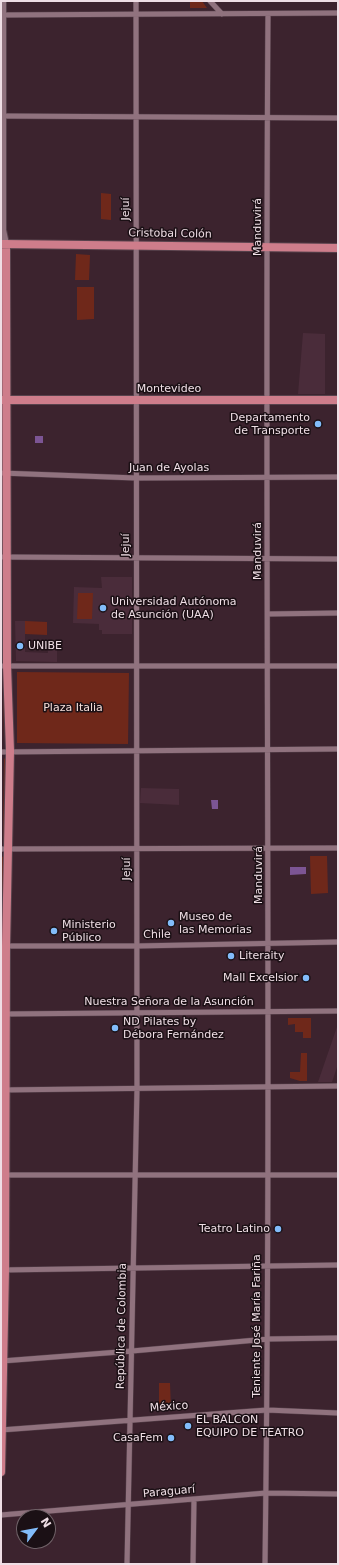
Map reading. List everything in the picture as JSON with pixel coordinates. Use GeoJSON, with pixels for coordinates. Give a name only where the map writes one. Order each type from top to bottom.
{"type":"FeatureCollection","features":[{"type":"Feature","properties":{"kind":"main road","name":"Cristobal Colón"},"geometry":{"type":"LineString","coordinates":[[4,244],[338,248]]}},
{"type":"Feature","properties":{"kind":"main road"},"geometry":{"type":"LineString","coordinates":[[1,1472],[3,1270],[3,946],[5,849],[4,244]]}},
{"type":"Feature","properties":{"kind":"main road","name":"Montevideo"},"geometry":{"type":"LineString","coordinates":[[4,400],[338,400]]}},
{"type":"Feature","properties":{"kind":"street"},"geometry":{"type":"LineString","coordinates":[[3,1],[2,233],[4,244]]}},
{"type":"Feature","properties":{"kind":"street","name":"Jejuí"},"geometry":{"type":"LineString","coordinates":[[136,1],[137,1089]]}},
{"type":"Feature","properties":{"kind":"street"},"geometry":{"type":"LineString","coordinates":[[210,1],[222,14]]}},
{"type":"Feature","properties":{"kind":"street"},"geometry":{"type":"LineString","coordinates":[[2,15],[268,15],[338,13]]}},
{"type":"Feature","properties":{"kind":"street","name":"Manduvirá"},"geometry":{"type":"LineString","coordinates":[[268,15],[269,1087]]}},
{"type":"Feature","properties":{"kind":"street"},"geometry":{"type":"LineString","coordinates":[[2,116],[267,119],[338,118]]}},
{"type":"Feature","properties":{"kind":"street","name":"Juan de Ayolas"},"geometry":{"type":"LineString","coordinates":[[4,473],[136,478],[338,477]]}},
{"type":"Feature","properties":{"kind":"street"},"geometry":{"type":"LineString","coordinates":[[4,557],[338,559]]}},
{"type":"Feature","properties":{"kind":"street"},"geometry":{"type":"LineString","coordinates":[[268,614],[338,613]]}},
{"type":"Feature","properties":{"kind":"street"},"geometry":{"type":"LineString","coordinates":[[4,666],[338,666]]}},
{"type":"Feature","properties":{"kind":"street"},"geometry":{"type":"LineString","coordinates":[[5,752],[338,749]]}},
{"type":"Feature","properties":{"kind":"street"},"geometry":{"type":"LineString","coordinates":[[5,849],[338,848]]}},
{"type":"Feature","properties":{"kind":"street","name":"Chile"},"geometry":{"type":"LineString","coordinates":[[3,946],[137,946],[338,942]]}},
{"type":"Feature","properties":{"kind":"street","name":"Nuestra Señora de la Asunción"},"geometry":{"type":"LineString","coordinates":[[3,1014],[338,1011]]}},
{"type":"Feature","properties":{"kind":"street"},"geometry":{"type":"LineString","coordinates":[[3,1090],[338,1086]]}},
{"type":"Feature","properties":{"kind":"street","name":"Teniente José María Fariña"},"geometry":{"type":"LineString","coordinates":[[265,1564],[269,1087]]}},
{"type":"Feature","properties":{"kind":"street","name":"República de Colombia"},"geometry":{"type":"LineString","coordinates":[[127,1564],[137,1089]]}},
{"type":"Feature","properties":{"kind":"street"},"geometry":{"type":"LineString","coordinates":[[3,1175],[338,1175]]}},
{"type":"Feature","properties":{"kind":"street"},"geometry":{"type":"LineString","coordinates":[[3,1270],[338,1265]]}},
{"type":"Feature","properties":{"kind":"street"},"geometry":{"type":"LineString","coordinates":[[2,1361],[132,1351],[268,1338],[338,1338]]}},
{"type":"Feature","properties":{"kind":"street","name":"México"},"geometry":{"type":"LineString","coordinates":[[1,1430],[267,1410],[338,1412]]}},
{"type":"Feature","properties":{"kind":"street","name":"Paraguarí"},"geometry":{"type":"LineString","coordinates":[[1,1515],[266,1493],[338,1494]]}},
{"type":"Feature","properties":{"kind":"street"},"geometry":{"type":"LineString","coordinates":[[193,1564],[194,1499]]}},
{"type":"Feature","properties":{"kind":"shaded area"},"geometry":{"type":"Polygon","coordinates":[[[303,333],[325,334],[325,394],[298,394],[303,333]]]}},
{"type":"Feature","properties":{"kind":"shaded area"},"geometry":{"type":"Polygon","coordinates":[[[35,436],[43,436],[43,443],[35,443],[35,436]]]}},
{"type":"Feature","properties":{"kind":"shaded area","name":"Universidad Autónoma de Asunción (UAA)"},"geometry":{"type":"Polygon","coordinates":[[[101,577],[132,577],[132,634],[102,634],[102,630],[99,630],[99,624],[73,623],[74,587],[102,588],[101,577]]]}},
{"type":"Feature","properties":{"kind":"shaded area","name":"UNIBE"},"geometry":{"type":"Polygon","coordinates":[[[15,621],[25,621],[25,652],[48,653],[48,640],[57,640],[57,662],[16,661],[15,621]]]}},
{"type":"Feature","properties":{"kind":"shaded area"},"geometry":{"type":"Polygon","coordinates":[[[141,788],[179,789],[179,805],[140,803],[141,788]]]}},
{"type":"Feature","properties":{"kind":"shaded area"},"geometry":{"type":"Polygon","coordinates":[[[211,800],[218,800],[218,809],[212,809],[211,800]]]}},
{"type":"Feature","properties":{"kind":"shaded area"},"geometry":{"type":"Polygon","coordinates":[[[290,867],[306,867],[306,874],[290,875],[290,867]]]}},
{"type":"Feature","properties":{"kind":"shaded area"},"geometry":{"type":"Polygon","coordinates":[[[338,1024],[338,1064],[332,1082],[318,1082],[338,1024]]]}},
{"type":"Feature","properties":{"kind":"green space"},"geometry":{"type":"Polygon","coordinates":[[[190,1],[202,1],[207,8],[190,8],[190,1]]]}},
{"type":"Feature","properties":{"kind":"green space"},"geometry":{"type":"Polygon","coordinates":[[[101,193],[111,194],[111,220],[101,219],[101,193]]]}},
{"type":"Feature","properties":{"kind":"green space"},"geometry":{"type":"Polygon","coordinates":[[[2,253],[2,393],[1,392],[2,253]]]}},
{"type":"Feature","properties":{"kind":"green space"},"geometry":{"type":"Polygon","coordinates":[[[76,254],[90,255],[89,280],[75,280],[76,254]]]}},
{"type":"Feature","properties":{"kind":"green space"},"geometry":{"type":"Polygon","coordinates":[[[77,287],[94,287],[94,319],[77,320],[77,287]]]}},
{"type":"Feature","properties":{"kind":"green space"},"geometry":{"type":"Polygon","coordinates":[[[78,593],[93,593],[92,619],[77,619],[78,593]]]}},
{"type":"Feature","properties":{"kind":"green space"},"geometry":{"type":"Polygon","coordinates":[[[25,621],[47,622],[47,635],[25,634],[25,621]]]}},
{"type":"Feature","properties":{"kind":"green space"},"geometry":{"type":"Polygon","coordinates":[[[3,670],[5,671],[4,744],[3,670]]]}},
{"type":"Feature","properties":{"kind":"green space","name":"Plaza Italia"},"geometry":{"type":"Polygon","coordinates":[[[17,672],[129,673],[128,744],[17,743],[17,672]]]}},
{"type":"Feature","properties":{"kind":"green space"},"geometry":{"type":"Polygon","coordinates":[[[4,758],[5,759],[3,843],[4,758]]]}},
{"type":"Feature","properties":{"kind":"green space"},"geometry":{"type":"Polygon","coordinates":[[[4,856],[3,940],[2,940],[2,857],[4,856]]]}},
{"type":"Feature","properties":{"kind":"green space"},"geometry":{"type":"Polygon","coordinates":[[[310,856],[327,856],[328,893],[311,894],[310,856]]]}},
{"type":"Feature","properties":{"kind":"green space"},"geometry":{"type":"Polygon","coordinates":[[[288,1018],[311,1018],[311,1038],[303,1038],[303,1032],[295,1032],[295,1024],[288,1025],[288,1018]]]}},
{"type":"Feature","properties":{"kind":"green space"},"geometry":{"type":"Polygon","coordinates":[[[301,1053],[307,1053],[307,1081],[300,1081],[290,1078],[290,1072],[300,1072],[301,1053]]]}},
{"type":"Feature","properties":{"kind":"green space"},"geometry":{"type":"Polygon","coordinates":[[[159,1383],[170,1383],[171,1410],[159,1410],[159,1383]]]}},
{"type":"Feature","properties":{"kind":"place","name":"Departamento de Transporte"},"geometry":{"type":"Point","coordinates":[318,424]}},
{"type":"Feature","properties":{"kind":"place","name":"Universidad Autónoma de Asunción (UAA)"},"geometry":{"type":"Point","coordinates":[103,608]}},
{"type":"Feature","properties":{"kind":"place","name":"UNIBE"},"geometry":{"type":"Point","coordinates":[20,646]}},
{"type":"Feature","properties":{"kind":"place","name":"Museo de las Memorias"},"geometry":{"type":"Point","coordinates":[171,923]}},
{"type":"Feature","properties":{"kind":"place","name":"Ministerio Público"},"geometry":{"type":"Point","coordinates":[54,931]}},
{"type":"Feature","properties":{"kind":"place","name":"Literaity"},"geometry":{"type":"Point","coordinates":[231,956]}},
{"type":"Feature","properties":{"kind":"place","name":"Mall Excelsior"},"geometry":{"type":"Point","coordinates":[306,978]}},
{"type":"Feature","properties":{"kind":"place","name":"ND Pilates by Débora Fernández"},"geometry":{"type":"Point","coordinates":[115,1028]}},
{"type":"Feature","properties":{"kind":"place","name":"Teatro Latino"},"geometry":{"type":"Point","coordinates":[278,1229]}},
{"type":"Feature","properties":{"kind":"place","name":"EL BALCON EQUIPO DE TEATRO"},"geometry":{"type":"Point","coordinates":[188,1426]}},
{"type":"Feature","properties":{"kind":"place","name":"CasaFem"},"geometry":{"type":"Point","coordinates":[171,1438]}}]}
